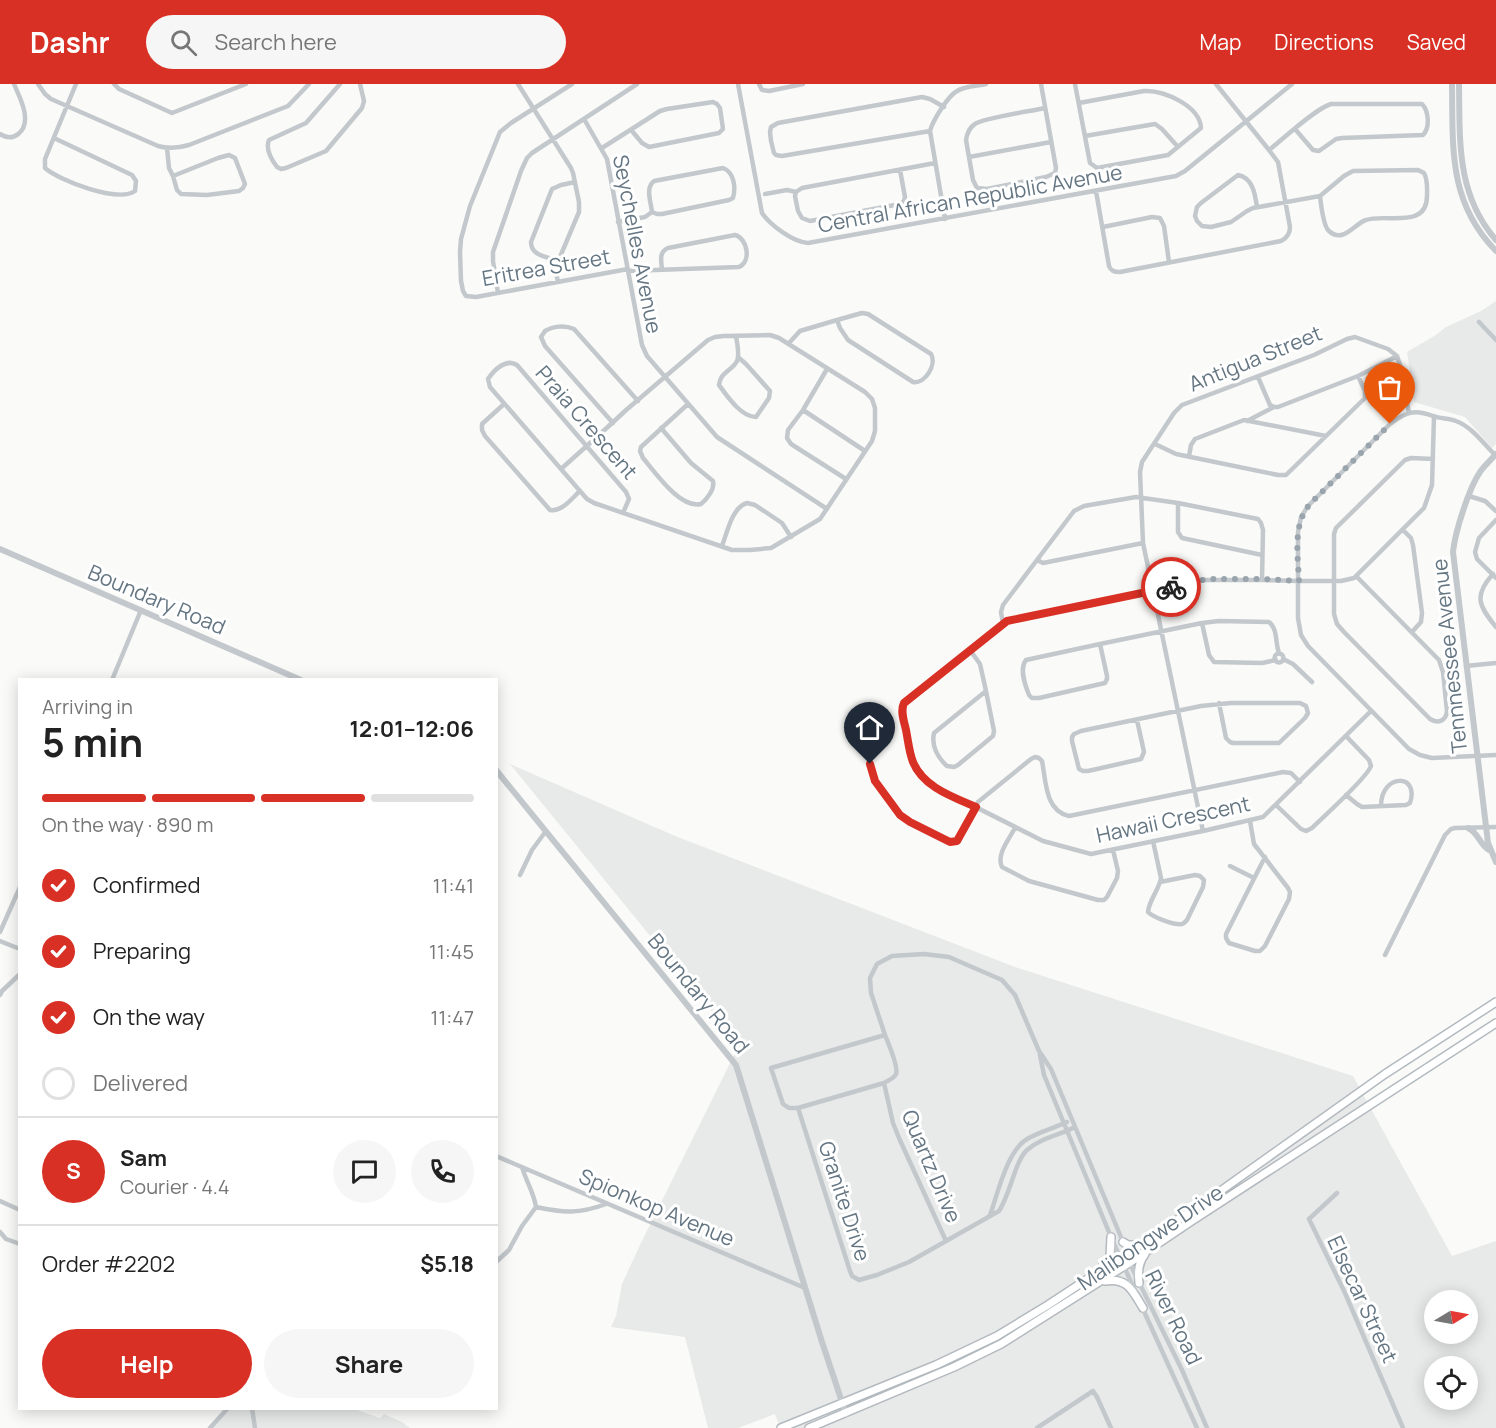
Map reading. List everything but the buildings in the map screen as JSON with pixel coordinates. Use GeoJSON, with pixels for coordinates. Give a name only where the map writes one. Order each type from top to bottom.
{"type":"FeatureCollection","features":[{"type":"Feature","properties":{"kind":"main road","name":"Malibongwe Drive"},"geometry":{"type":"LineString","coordinates":[[781,1428],[945,1361],[998,1336],[1212,1197],[1386,1074],[1496,1002]]}},
{"type":"Feature","properties":{"kind":"main road","name":"Malibongwe Drive"},"geometry":{"type":"LineString","coordinates":[[809,1428],[954,1367],[1001,1344],[1496,1023]]}},
{"type":"Feature","properties":{"kind":"main road"},"geometry":{"type":"LineString","coordinates":[[1093,1276],[1110,1257],[1111,1237]]}},
{"type":"Feature","properties":{"kind":"main road"},"geometry":{"type":"LineString","coordinates":[[1122,1242],[1128,1245],[1138,1245]]}},
{"type":"Feature","properties":{"kind":"main road"},"geometry":{"type":"LineString","coordinates":[[1139,1283],[1139,1264],[1149,1250]]}},
{"type":"Feature","properties":{"kind":"main road"},"geometry":{"type":"LineString","coordinates":[[1098,1283],[1116,1280],[1126,1284],[1143,1308]]}},
{"type":"Feature","properties":{"kind":"street"},"geometry":{"type":"LineString","coordinates":[[0,134],[7,138],[16,136],[25,122],[24,110],[14,84]]}},
{"type":"Feature","properties":{"kind":"street"},"geometry":{"type":"LineString","coordinates":[[38,84],[47,97],[167,148],[189,145],[282,109],[294,101],[309,84]]}},
{"type":"Feature","properties":{"kind":"street"},"geometry":{"type":"LineString","coordinates":[[54,138],[132,175],[136,181],[135,191],[129,195],[99,192],[63,179],[45,168],[44,162],[76,84]]}},
{"type":"Feature","properties":{"kind":"street"},"geometry":{"type":"LineString","coordinates":[[114,84],[119,89],[172,112],[246,84]]}},
{"type":"Feature","properties":{"kind":"street"},"geometry":{"type":"LineString","coordinates":[[340,84],[306,123],[269,140],[267,148],[277,167],[285,168],[320,155],[328,149],[363,106],[360,84]]}},
{"type":"Feature","properties":{"kind":"street"},"geometry":{"type":"LineString","coordinates":[[518,84],[572,171],[575,182],[579,212],[559,261],[556,271],[558,282]]}},
{"type":"Feature","properties":{"kind":"street"},"geometry":{"type":"LineString","coordinates":[[533,109],[572,84]]}},
{"type":"Feature","properties":{"kind":"street"},"geometry":{"type":"LineString","coordinates":[[498,293],[493,257],[504,219],[527,158],[552,139],[637,84]]}},
{"type":"Feature","properties":{"kind":"street","name":"Central African Republic Avenue"},"geometry":{"type":"LineString","coordinates":[[738,84],[762,213],[771,223],[794,239],[805,243],[819,243],[1170,178],[1181,174],[1292,84]]}},
{"type":"Feature","properties":{"kind":"street"},"geometry":{"type":"LineString","coordinates":[[759,84],[762,90],[769,91],[803,84]]}},
{"type":"Feature","properties":{"kind":"street"},"geometry":{"type":"LineString","coordinates":[[945,219],[930,131],[944,107],[958,91],[986,84]]}},
{"type":"Feature","properties":{"kind":"street"},"geometry":{"type":"LineString","coordinates":[[1041,84],[1056,168],[1053,175],[987,189],[980,189],[975,185],[966,137],[972,127],[976,123],[1045,108]]}},
{"type":"Feature","properties":{"kind":"street"},"geometry":{"type":"LineString","coordinates":[[1075,84],[1090,163],[1097,168],[1167,155],[1201,128],[1200,121],[1186,104],[1153,90],[1079,103]]}},
{"type":"Feature","properties":{"kind":"street"},"geometry":{"type":"LineString","coordinates":[[1096,192],[1109,266],[1113,271],[1120,272],[1283,240],[1287,237],[1290,231],[1279,164],[1216,84]]}},
{"type":"Feature","properties":{"kind":"street"},"geometry":{"type":"LineString","coordinates":[[1452,84],[1454,160],[1459,188],[1472,220],[1496,252]]}},
{"type":"Feature","properties":{"kind":"street"},"geometry":{"type":"LineString","coordinates":[[1459,84],[1464,177],[1476,211],[1496,240]]}},
{"type":"Feature","properties":{"kind":"street"},"geometry":{"type":"LineString","coordinates":[[930,131],[782,156],[774,153],[770,132],[778,123],[922,97],[944,107]]}},
{"type":"Feature","properties":{"kind":"street"},"geometry":{"type":"LineString","coordinates":[[602,148],[663,110],[715,102],[719,106],[723,127],[719,133],[649,147],[642,143],[632,130]]}},
{"type":"Feature","properties":{"kind":"street"},"geometry":{"type":"LineString","coordinates":[[1269,150],[1323,106],[1419,103],[1426,109],[1427,131],[1418,136],[1342,138],[1316,151],[1295,129]]}},
{"type":"Feature","properties":{"kind":"street","name":"Eritrea Street"},"geometry":{"type":"LineString","coordinates":[[533,109],[500,132],[470,206],[460,252],[461,281],[466,296],[498,293],[628,270],[662,269],[742,266],[746,258],[744,241],[735,235],[668,248],[661,255],[662,269]]}},
{"type":"Feature","properties":{"kind":"street","name":"Seychelles Avenue"},"geometry":{"type":"LineString","coordinates":[[584,119],[607,159],[643,348],[650,361],[722,441],[827,510]]}},
{"type":"Feature","properties":{"kind":"street"},"geometry":{"type":"LineString","coordinates":[[1085,136],[1155,124],[1178,147]]}},
{"type":"Feature","properties":{"kind":"street"},"geometry":{"type":"LineString","coordinates":[[969,157],[1051,142]]}},
{"type":"Feature","properties":{"kind":"street"},"geometry":{"type":"LineString","coordinates":[[167,148],[167,163],[177,190],[183,195],[239,191],[243,189],[244,184],[235,158],[231,155],[173,176]]}},
{"type":"Feature","properties":{"kind":"street"},"geometry":{"type":"LineString","coordinates":[[765,194],[787,190],[796,192],[802,188],[935,164]]}},
{"type":"Feature","properties":{"kind":"street"},"geometry":{"type":"LineString","coordinates":[[723,168],[732,175],[735,192],[733,198],[729,200],[662,214],[652,212],[649,189],[650,184],[654,181],[723,168]]}},
{"type":"Feature","properties":{"kind":"street"},"geometry":{"type":"LineString","coordinates":[[796,192],[798,214],[807,220],[898,204],[904,201],[905,197],[900,170]]}},
{"type":"Feature","properties":{"kind":"street"},"geometry":{"type":"LineString","coordinates":[[1257,207],[1255,192],[1251,184],[1245,177],[1238,176],[1201,203],[1197,207],[1195,216],[1202,226],[1232,222],[1257,207],[1320,196],[1353,171],[1418,170],[1424,173],[1427,179],[1427,200],[1425,207],[1418,214],[1412,217],[1367,220],[1341,235],[1331,233],[1327,229],[1320,196]]}},
{"type":"Feature","properties":{"kind":"street"},"geometry":{"type":"LineString","coordinates":[[559,261],[534,252],[531,242],[552,189],[575,182]]}},
{"type":"Feature","properties":{"kind":"street"},"geometry":{"type":"LineString","coordinates":[[618,222],[645,217],[652,212]]}},
{"type":"Feature","properties":{"kind":"street"},"geometry":{"type":"LineString","coordinates":[[1103,227],[1158,217],[1164,226],[1169,262]]}},
{"type":"Feature","properties":{"kind":"street"},"geometry":{"type":"LineString","coordinates":[[789,343],[800,331],[837,320],[862,313],[868,314],[931,354],[934,360],[933,366],[922,381],[913,382],[849,340],[837,320]]}},
{"type":"Feature","properties":{"kind":"street"},"geometry":{"type":"LineString","coordinates":[[1479,322],[1496,340]]}},
{"type":"Feature","properties":{"kind":"street"},"geometry":{"type":"LineString","coordinates":[[613,423],[545,346],[541,337],[545,331],[557,327],[574,329],[638,401]]}},
{"type":"Feature","properties":{"kind":"street"},"geometry":{"type":"LineString","coordinates":[[561,469],[710,339],[719,336],[773,336],[789,343],[865,392],[874,403],[876,412],[874,437],[827,510],[817,522],[772,548],[766,549],[735,550],[591,502],[580,491],[504,404],[481,426],[483,433],[492,444],[550,510],[559,510],[580,491]]}},
{"type":"Feature","properties":{"kind":"street"},"geometry":{"type":"LineString","coordinates":[[736,336],[738,357],[735,364],[722,376],[719,385],[742,411],[756,417],[769,399],[770,391],[738,357]]}},
{"type":"Feature","properties":{"kind":"street","name":"Antigua Street"},"geometry":{"type":"LineString","coordinates":[[1203,831],[1143,543],[1141,465],[1174,413],[1182,405],[1318,353],[1353,337],[1389,349],[1396,356]]}},
{"type":"Feature","properties":{"kind":"street"},"geometry":{"type":"LineString","coordinates":[[1247,421],[1274,407],[1281,407],[1358,376],[1396,356],[1400,365],[1409,413]]}},
{"type":"Feature","properties":{"kind":"street","name":"Praia Crescent"},"geometry":{"type":"LineString","coordinates":[[504,404],[488,383],[491,376],[504,364],[513,362],[628,494],[623,513]]}},
{"type":"Feature","properties":{"kind":"street"},"geometry":{"type":"LineString","coordinates":[[827,369],[786,436],[788,442],[846,479]]}},
{"type":"Feature","properties":{"kind":"street"},"geometry":{"type":"LineString","coordinates":[[1258,376],[1269,403],[1274,407]]}},
{"type":"Feature","properties":{"kind":"street"},"geometry":{"type":"LineString","coordinates":[[1155,444],[1171,452],[1284,475],[1290,472],[1365,398],[1365,391],[1358,376]]}},
{"type":"Feature","properties":{"kind":"street"},"geometry":{"type":"LineString","coordinates":[[662,428],[691,463],[712,481],[712,488],[700,504],[692,505],[675,494],[640,451],[641,447],[688,404]]}},
{"type":"Feature","properties":{"kind":"street"},"geometry":{"type":"LineString","coordinates":[[803,410],[865,451]]}},
{"type":"Feature","properties":{"kind":"street"},"geometry":{"type":"LineString","coordinates":[[1496,454],[1462,424],[1424,412],[1409,413],[1385,429],[1305,510],[1301,517],[1298,623],[1302,638],[1314,653],[1409,749],[1432,758],[1496,755]]}},
{"type":"Feature","properties":{"kind":"street"},"geometry":{"type":"LineString","coordinates":[[1433,459],[1405,460],[1336,528],[1334,534],[1335,618],[1341,629],[1430,719],[1440,721],[1447,714],[1442,665],[1437,657],[1357,577],[1421,512],[1426,503],[1432,487],[1433,459],[1434,416]]}},
{"type":"Feature","properties":{"kind":"street"},"geometry":{"type":"LineString","coordinates":[[1189,456],[1192,442],[1197,437],[1240,421],[1326,436]]}},
{"type":"Feature","properties":{"kind":"street","name":"Tennnessee Avenue"},"geometry":{"type":"LineString","coordinates":[[1496,454],[1479,473],[1469,496],[1456,536],[1454,552],[1485,827],[1490,850],[1496,862]]}},
{"type":"Feature","properties":{"kind":"street"},"geometry":{"type":"LineString","coordinates":[[1003,624],[1000,612],[1002,608],[1075,510],[1080,507],[1136,496],[1258,519],[1263,530],[1262,579]]}},
{"type":"Feature","properties":{"kind":"street"},"geometry":{"type":"LineString","coordinates":[[1469,496],[1485,501],[1496,511]]}},
{"type":"Feature","properties":{"kind":"street"},"geometry":{"type":"LineString","coordinates":[[722,546],[734,518],[741,506],[747,503],[782,523],[792,537]]}},
{"type":"Feature","properties":{"kind":"street"},"geometry":{"type":"LineString","coordinates":[[1178,503],[1178,532],[1182,538],[1262,555]]}},
{"type":"Feature","properties":{"kind":"street"},"geometry":{"type":"LineString","coordinates":[[1496,520],[1479,538],[1475,550],[1477,559],[1494,576],[1484,584],[1480,596],[1483,610],[1496,627]]}},
{"type":"Feature","properties":{"kind":"street"},"geometry":{"type":"LineString","coordinates":[[1403,530],[1411,538],[1413,545],[1422,613],[1421,622],[1412,632]]}},
{"type":"Feature","properties":{"kind":"street"},"geometry":{"type":"LineString","coordinates":[[1037,561],[1044,563],[1143,543]]}},
{"type":"Feature","properties":{"kind":"street","name":"Boundary Road"},"geometry":{"type":"LineString","coordinates":[[0,549],[296,678]]}},
{"type":"Feature","properties":{"kind":"street","name":"Hawaii Crescent"},"geometry":{"type":"LineString","coordinates":[[1357,577],[1346,580],[1299,581],[1204,580],[1012,620],[1003,624],[905,701],[902,711],[910,752],[916,767],[931,785],[1049,844],[1088,854],[1250,821],[1264,816],[1371,711]]}},
{"type":"Feature","properties":{"kind":"street"},"geometry":{"type":"LineString","coordinates":[[113,678],[141,610]]}},
{"type":"Feature","properties":{"kind":"street"},"geometry":{"type":"LineString","coordinates":[[1100,644],[1107,676],[1105,683],[1036,698],[1029,695],[1023,669],[1026,660],[1100,644],[1161,631],[1219,621],[1269,622],[1275,628],[1276,645],[1283,659],[1293,664],[1312,682]]}},
{"type":"Feature","properties":{"kind":"street"},"geometry":{"type":"LineString","coordinates":[[1202,623],[1209,655],[1214,662],[1263,663],[1276,660],[1280,662],[1283,659]]}},
{"type":"Feature","properties":{"kind":"street"},"geometry":{"type":"LineString","coordinates":[[970,650],[980,664],[986,691],[994,731],[993,736],[960,764],[954,767],[947,766],[936,753],[933,734],[986,691]]}},
{"type":"Feature","properties":{"kind":"street"},"geometry":{"type":"LineString","coordinates":[[1276,660],[1275,655],[1279,653]]}},
{"type":"Feature","properties":{"kind":"street"},"geometry":{"type":"LineString","coordinates":[[1466,666],[1496,663]]}},
{"type":"Feature","properties":{"kind":"street"},"geometry":{"type":"LineString","coordinates":[[1137,720],[1144,752],[1141,759],[1088,771],[1079,769],[1072,737],[1085,730],[1219,703],[1302,704],[1307,708],[1308,713],[1279,743],[1233,743],[1226,738],[1219,703]]}},
{"type":"Feature","properties":{"kind":"street"},"geometry":{"type":"LineString","coordinates":[[1276,805],[1306,831],[1346,795],[1368,773],[1371,766],[1369,760],[1346,736]]}},
{"type":"Feature","properties":{"kind":"street"},"geometry":{"type":"LineString","coordinates":[[867,752],[875,781],[900,815],[950,842],[956,842],[960,838],[981,798],[1031,759],[1037,757],[1042,762],[1052,806],[1058,812],[1073,816],[1283,772],[1291,773],[1300,782]]}},
{"type":"Feature","properties":{"kind":"street","name":"Boundary Road"},"geometry":{"type":"LineString","coordinates":[[498,772],[736,1065],[846,1414]]}},
{"type":"Feature","properties":{"kind":"street"},"geometry":{"type":"LineString","coordinates":[[1346,795],[1361,806],[1381,806],[1406,805],[1410,803],[1412,796],[1407,784],[1400,780],[1389,786],[1382,794],[1381,806]]}},
{"type":"Feature","properties":{"kind":"street"},"geometry":{"type":"LineString","coordinates":[[1250,821],[1254,842],[1288,888],[1290,892],[1289,899],[1265,946],[1258,951],[1229,943],[1226,938],[1265,857]]}},
{"type":"Feature","properties":{"kind":"street"},"geometry":{"type":"LineString","coordinates":[[1385,955],[1443,837],[1451,829],[1496,827]]}},
{"type":"Feature","properties":{"kind":"street"},"geometry":{"type":"LineString","coordinates":[[1015,828],[1000,858],[1002,867],[1034,883],[1098,900],[1104,900],[1107,897],[1117,878],[1118,871],[1113,850]]}},
{"type":"Feature","properties":{"kind":"street"},"geometry":{"type":"LineString","coordinates":[[1468,828],[1474,831],[1483,845],[1490,850]]}},
{"type":"Feature","properties":{"kind":"street"},"geometry":{"type":"LineString","coordinates":[[520,875],[532,850],[546,831]]}},
{"type":"Feature","properties":{"kind":"street"},"geometry":{"type":"LineString","coordinates":[[1153,841],[1161,878],[1148,906],[1149,914],[1177,924],[1185,923],[1203,887],[1204,880],[1198,875],[1160,882]]}},
{"type":"Feature","properties":{"kind":"street"},"geometry":{"type":"LineString","coordinates":[[1230,866],[1254,878]]}},
{"type":"Feature","properties":{"kind":"street"},"geometry":{"type":"LineString","coordinates":[[0,932],[18,891]]}},
{"type":"Feature","properties":{"kind":"street"},"geometry":{"type":"LineString","coordinates":[[0,941],[18,948]]}},
{"type":"Feature","properties":{"kind":"street"},"geometry":{"type":"LineString","coordinates":[[885,1035],[771,1068],[783,1104],[789,1108],[798,1108],[884,1083],[897,1074],[897,1068],[871,993],[870,978],[876,964],[892,956],[924,954],[949,957],[1002,980],[1015,995],[1040,1051]]}},
{"type":"Feature","properties":{"kind":"street"},"geometry":{"type":"LineString","coordinates":[[0,995],[18,976]]}},
{"type":"Feature","properties":{"kind":"street","name":"River Road"},"geometry":{"type":"LineString","coordinates":[[1040,1051],[1051,1069],[1122,1242],[1123,1255]]}},
{"type":"Feature","properties":{"kind":"street","name":"River Road"},"geometry":{"type":"LineString","coordinates":[[1040,1051],[1044,1075],[1111,1237],[1123,1255],[1143,1308],[1197,1428]]}},
{"type":"Feature","properties":{"kind":"street","name":"Quartz Drive"},"geometry":{"type":"LineString","coordinates":[[884,1083],[893,1123],[946,1241]]}},
{"type":"Feature","properties":{"kind":"street","name":"Granite Drive"},"geometry":{"type":"LineString","coordinates":[[798,1108],[852,1276],[859,1280],[909,1262],[999,1210],[1026,1150],[1075,1127]]}},
{"type":"Feature","properties":{"kind":"street"},"geometry":{"type":"LineString","coordinates":[[990,1215],[1015,1150],[1027,1139],[1072,1120]]}},
{"type":"Feature","properties":{"kind":"street","name":"Spionkop Avenue"},"geometry":{"type":"LineString","coordinates":[[498,1157],[805,1288]]}},
{"type":"Feature","properties":{"kind":"street"},"geometry":{"type":"LineString","coordinates":[[498,1260],[509,1250],[536,1207],[522,1167]]}},
{"type":"Feature","properties":{"kind":"street","name":"Elsecar Street"},"geometry":{"type":"LineString","coordinates":[[1337,1193],[1309,1219],[1345,1293],[1403,1428]]}},
{"type":"Feature","properties":{"kind":"street"},"geometry":{"type":"LineString","coordinates":[[0,1201],[18,1209]]}},
{"type":"Feature","properties":{"kind":"street"},"geometry":{"type":"LineString","coordinates":[[536,1207],[578,1212],[607,1204]]}},
{"type":"Feature","properties":{"kind":"street"},"geometry":{"type":"LineString","coordinates":[[0,1232],[6,1239],[18,1243]]}},
{"type":"Feature","properties":{"kind":"street","name":"River Road"},"geometry":{"type":"LineString","coordinates":[[1127,1264],[1139,1283],[1182,1370],[1207,1428]]}},
{"type":"Feature","properties":{"kind":"street"},"geometry":{"type":"LineString","coordinates":[[1037,1428],[1093,1391],[1112,1428]]}},
{"type":"Feature","properties":{"kind":"street"},"geometry":{"type":"LineString","coordinates":[[210,1428],[226,1410]]}},
{"type":"Feature","properties":{"kind":"street"},"geometry":{"type":"LineString","coordinates":[[252,1410],[255,1428]]}},
{"type":"Feature","properties":{"kind":"shaded area"},"geometry":{"type":"Polygon","coordinates":[[[1496,301],[1496,444],[1492,448],[1465,417],[1414,402],[1407,352],[1446,327],[1481,311],[1496,301]]]}},
{"type":"Feature","properties":{"kind":"shaded area"},"geometry":{"type":"Polygon","coordinates":[[[510,764],[675,836],[1015,967],[1353,1076],[1452,1256],[1496,1241],[1496,1428],[780,1428],[775,1414],[738,1428],[708,1428],[685,1337],[611,1327],[616,1316],[622,1284],[739,1045],[510,764]]]}},
{"type":"Feature","properties":{"kind":"shaded area"},"geometry":{"type":"Polygon","coordinates":[[[228,1410],[357,1410],[380,1418],[384,1414],[410,1428],[212,1428],[228,1410]]]}},
{"type":"Feature","properties":{"kind":"way so far"},"geometry":{"type":"LineString","coordinates":[[1171,587],[1207,579],[1299,581],[1299,532],[1303,513],[1390,424]]}},
{"type":"Feature","properties":{"kind":"route"},"geometry":{"type":"LineString","coordinates":[[870,764],[875,781],[898,813],[910,822],[950,842],[957,841],[976,807],[931,785],[916,767],[910,752],[902,713],[904,703],[1007,621],[1171,587]]}}]}
